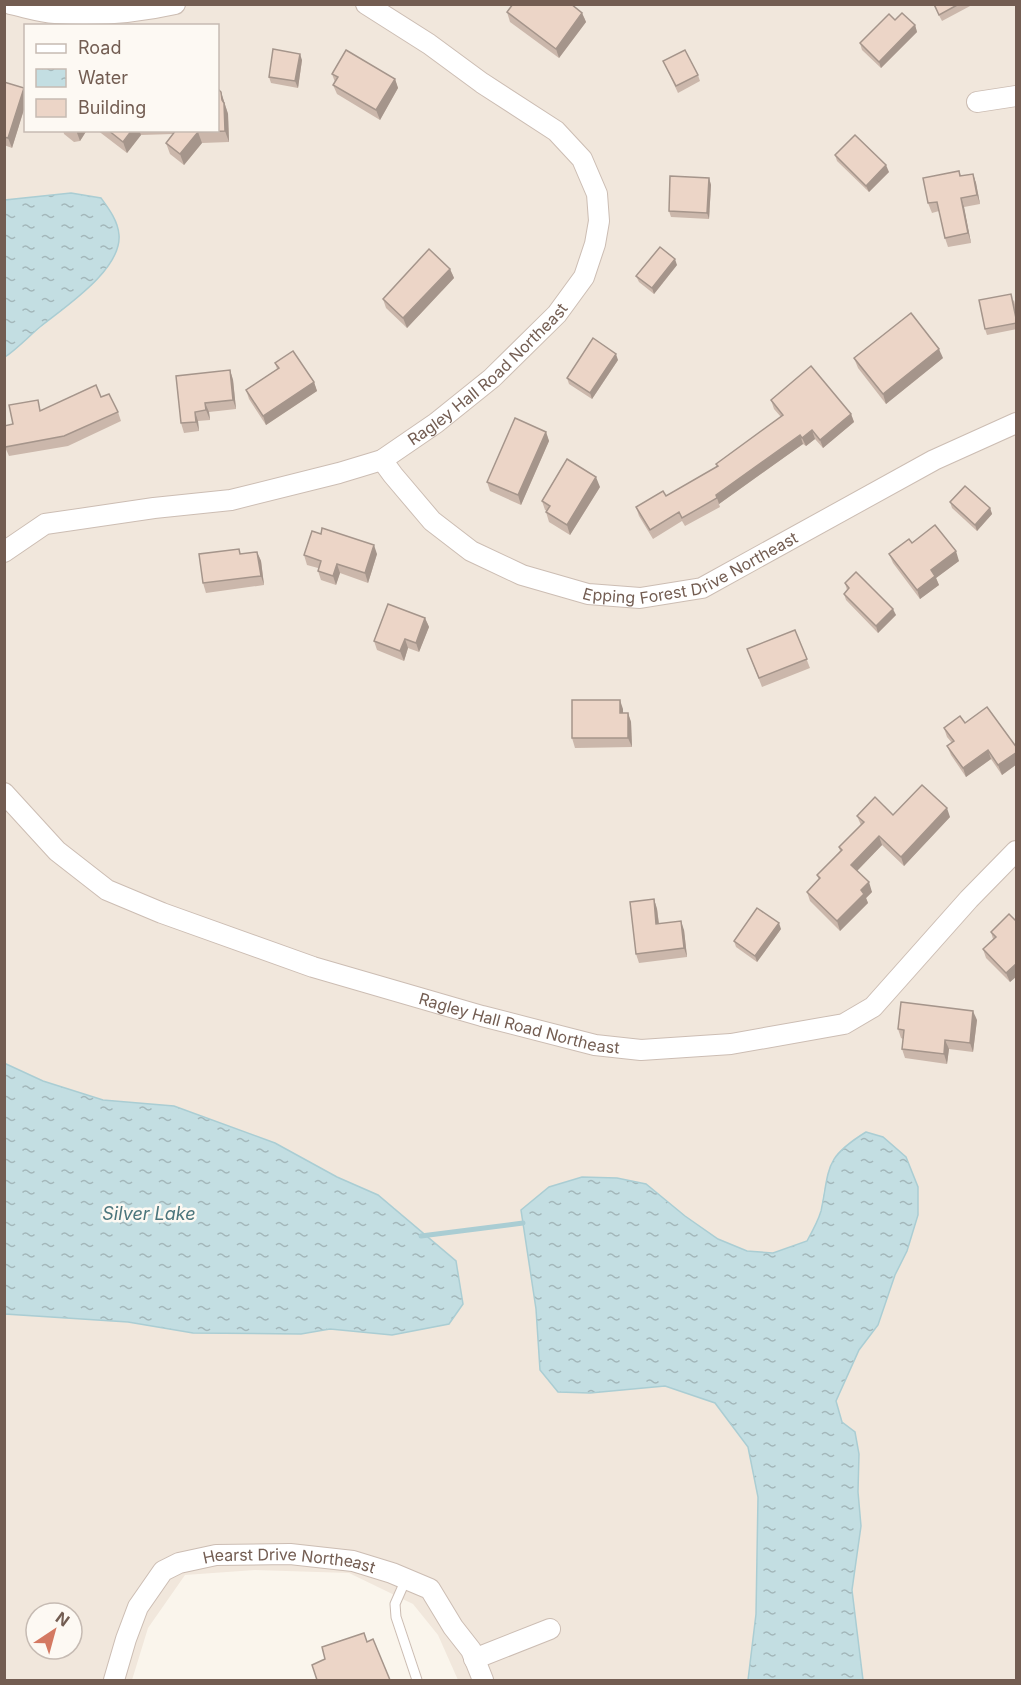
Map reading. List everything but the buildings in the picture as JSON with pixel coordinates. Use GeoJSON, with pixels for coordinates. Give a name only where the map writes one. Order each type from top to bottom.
{"type":"FeatureCollection","features":[{"type":"Feature","properties":{"kind":"street"},"geometry":{"type":"LineString","coordinates":[[10,4],[53,13],[99,14],[140,12],[175,4]]}},
{"type":"Feature","properties":{"kind":"street","name":"Ragley Hall Road Northeast"},"geometry":{"type":"LineString","coordinates":[[4,552],[45,524],[231,500],[382,460],[436,423],[492,378],[557,314],[584,278],[599,221],[597,194],[582,159],[556,131],[366,4]]}},
{"type":"Feature","properties":{"kind":"street"},"geometry":{"type":"LineString","coordinates":[[977,102],[1017,96]]}},
{"type":"Feature","properties":{"kind":"street","name":"Epping Forest Drive Northeast"},"geometry":{"type":"LineString","coordinates":[[382,460],[432,521],[471,551],[522,575],[588,594],[640,598],[702,588],[934,460],[1017,423]]}},
{"type":"Feature","properties":{"kind":"street","name":"Ragley Hall Road Northeast"},"geometry":{"type":"LineString","coordinates":[[4,794],[57,851],[107,890],[162,913],[313,967],[482,1016],[595,1045],[641,1050],[731,1044],[844,1024],[873,1007],[969,899],[1017,852]]}},
{"type":"Feature","properties":{"kind":"street","name":"Hearst Drive Northeast"},"geometry":{"type":"LineString","coordinates":[[114,1680],[138,1607],[163,1571],[179,1563],[216,1555],[290,1554],[353,1561],[430,1589],[453,1627],[471,1650],[483,1680]]}},
{"type":"Feature","properties":{"kind":"street"},"geometry":{"type":"LineString","coordinates":[[474,1659],[550,1629]]}},
{"type":"Feature","properties":{"kind":"lane"},"geometry":{"type":"LineString","coordinates":[[406,1579],[395,1604],[396,1617],[417,1680]]}},
{"type":"Feature","properties":{"kind":"shaded area"},"geometry":{"type":"Polygon","coordinates":[[[5,5],[1016,5],[1016,1680],[863,1680],[852,1590],[861,1526],[858,1492],[836,1401],[859,1350],[878,1325],[895,1275],[907,1251],[918,1215],[918,1187],[824,1189],[820,1213],[807,1241],[773,1253],[747,1251],[718,1239],[646,1184],[617,1178],[582,1177],[549,1187],[521,1210],[536,1309],[540,1370],[590,1393],[665,1386],[715,1403],[748,1447],[758,1497],[756,1614],[748,1680],[458,1680],[438,1635],[413,1604],[349,1573],[255,1570],[185,1575],[148,1628],[132,1680],[5,1680],[5,1314],[128,1322],[193,1333],[301,1334],[330,1329],[392,1335],[395,1208],[386,1204],[378,1195],[337,1177],[275,1143],[174,1106],[103,1100],[43,1081],[5,1063],[5,357],[91,286],[71,193],[5,200],[5,5]]]}},
{"type":"Feature","properties":{"kind":"water"},"geometry":{"type":"Polygon","coordinates":[[[71,193],[101,198],[117,225],[119,235],[117,248],[111,261],[89,287],[5,357],[5,200],[71,193]]]}},
{"type":"Feature","properties":{"kind":"water","name":"Silver Lake"},"geometry":{"type":"Polygon","coordinates":[[[4,1063],[43,1081],[103,1100],[174,1106],[275,1143],[337,1177],[378,1195],[456,1261],[463,1304],[449,1324],[392,1335],[330,1329],[301,1334],[193,1333],[128,1322],[5,1314],[4,1063]]]}},
{"type":"Feature","properties":{"kind":"water"},"geometry":{"type":"Polygon","coordinates":[[[866,1132],[883,1137],[906,1157],[918,1187],[918,1215],[907,1251],[895,1275],[878,1325],[859,1350],[836,1401],[842,1422],[855,1432],[859,1454],[858,1492],[861,1526],[852,1590],[863,1680],[748,1680],[756,1614],[758,1497],[748,1447],[715,1403],[665,1386],[590,1393],[558,1392],[540,1370],[536,1309],[521,1210],[549,1187],[582,1177],[617,1178],[646,1184],[718,1239],[747,1251],[773,1253],[807,1241],[821,1211],[831,1165],[843,1149],[866,1132]]]}},
{"type":"Feature","properties":{"kind":"waterway"},"geometry":{"type":"LineString","coordinates":[[421,1236],[523,1223]]}}]}
